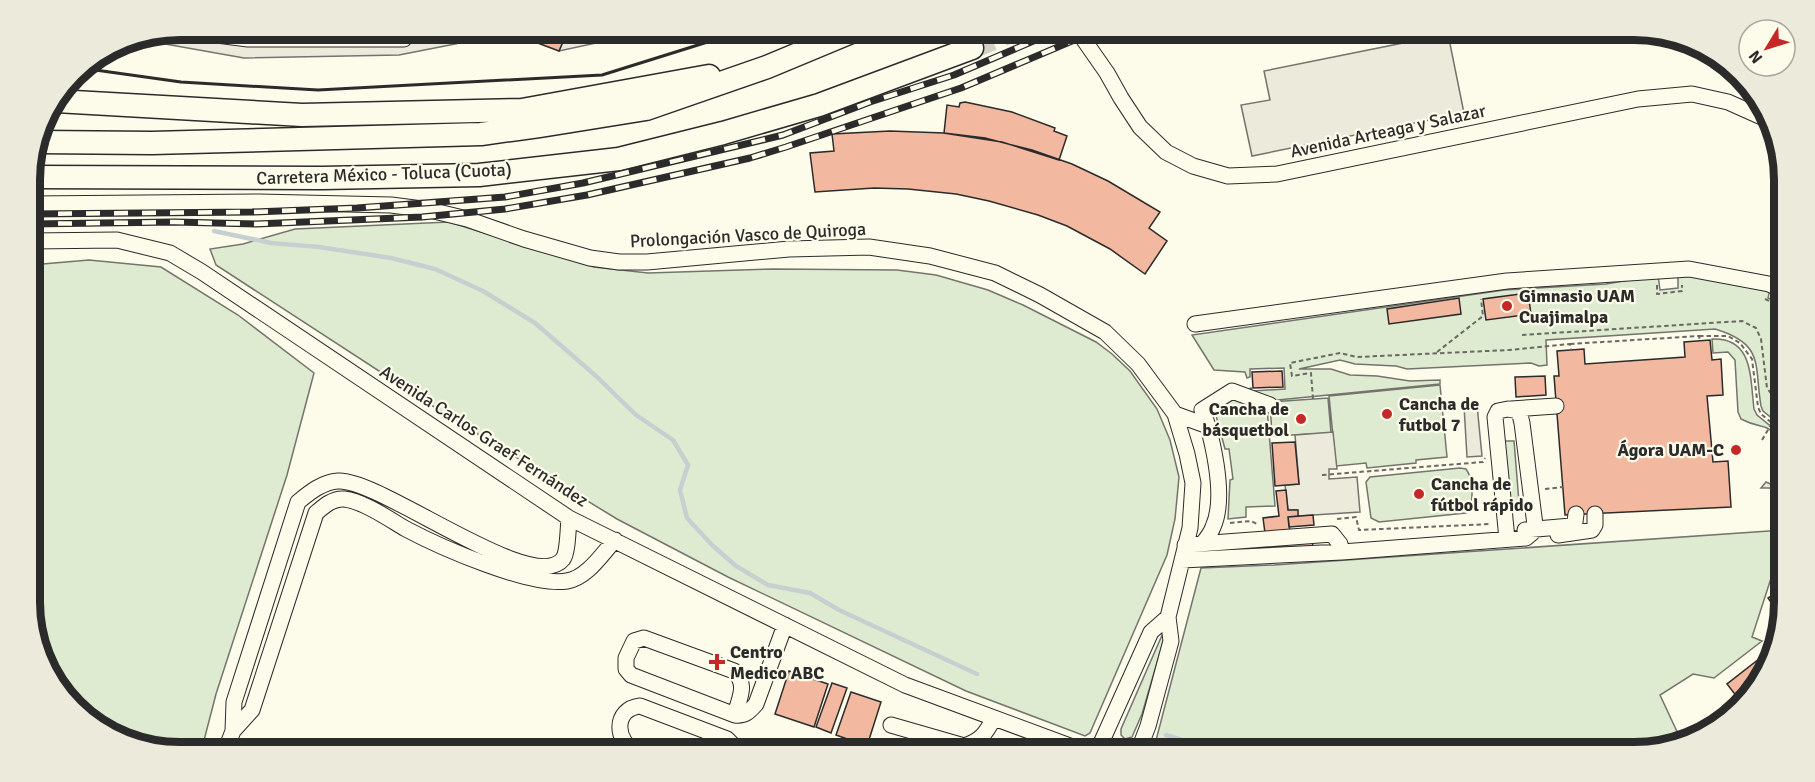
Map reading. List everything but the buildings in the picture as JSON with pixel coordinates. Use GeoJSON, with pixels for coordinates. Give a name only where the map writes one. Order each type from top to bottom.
{"type":"FeatureCollection","features":[{"type":"Feature","properties":{"kind":"highway","name":"Carretera México - Toluca (Cuota)"},"geometry":{"type":"LineString","coordinates":[[46,142],[164,143],[482,134],[646,109],[767,67],[831,41]]}},
{"type":"Feature","properties":{"kind":"highway","name":"Carretera México - Toluca (Cuota)"},"geometry":{"type":"LineString","coordinates":[[41,177],[322,178],[479,175],[619,159],[723,133],[819,105],[972,48]]}},
{"type":"Feature","properties":{"kind":"highway"},"geometry":{"type":"LineString","coordinates":[[66,101],[302,115],[522,110],[767,67]]}},
{"type":"Feature","properties":{"kind":"street","name":"Avenida Arteaga y Salazar"},"geometry":{"type":"LineString","coordinates":[[1084,40],[1140,127],[1166,152],[1193,166],[1228,176],[1277,174],[1638,99],[1692,94],[1728,102],[1758,116]]}},
{"type":"Feature","properties":{"kind":"street","name":"Prolongación Vasco de Quiroga"},"geometry":{"type":"LineString","coordinates":[[41,204],[260,202],[391,205],[467,219],[579,255],[620,262],[647,262],[789,249],[869,247],[930,256],[995,273],[1040,295],[1105,332],[1138,364],[1175,414],[1182,433],[1193,483],[1190,528],[1168,617],[1171,641],[1142,741]]}},
{"type":"Feature","properties":{"kind":"street","name":"Avenida Carlos Graef Fernández"},"geometry":{"type":"LineString","coordinates":[[41,241],[117,240],[170,253],[202,272],[569,518],[905,685],[1057,741]]}},
{"type":"Feature","properties":{"kind":"street"},"geometry":{"type":"LineString","coordinates":[[1195,324],[1507,281],[1657,275],[1689,269],[1774,286]]}},
{"type":"Feature","properties":{"kind":"street"},"geometry":{"type":"LineString","coordinates":[[1203,543],[1214,526],[1218,503],[1217,469],[1208,426],[1202,410],[1232,391],[1270,405]]}},
{"type":"Feature","properties":{"kind":"street"},"geometry":{"type":"LineString","coordinates":[[1506,531],[1496,413],[1556,406]]}},
{"type":"Feature","properties":{"kind":"street"},"geometry":{"type":"LineString","coordinates":[[1508,410],[1519,411],[1521,414],[1535,525],[1529,534]]}},
{"type":"Feature","properties":{"kind":"street"},"geometry":{"type":"LineString","coordinates":[[1175,414],[1208,426]]}},
{"type":"Feature","properties":{"kind":"street"},"geometry":{"type":"LineString","coordinates":[[229,742],[233,731],[234,702],[298,502],[313,489],[338,481],[364,486],[487,549],[541,568],[556,565],[564,557],[569,518]]}},
{"type":"Feature","properties":{"kind":"street"},"geometry":{"type":"LineString","coordinates":[[233,731],[252,710],[316,513],[327,503],[343,499],[367,507],[432,543],[480,562],[539,581],[568,581],[585,573],[615,540]]}},
{"type":"Feature","properties":{"kind":"street"},"geometry":{"type":"LineString","coordinates":[[1529,534],[1571,526],[1575,522],[1576,514]]}},
{"type":"Feature","properties":{"kind":"street"},"geometry":{"type":"LineString","coordinates":[[1184,553],[1341,548],[1506,531],[1529,534],[1592,530],[1595,525],[1595,514]]}},
{"type":"Feature","properties":{"kind":"street"},"geometry":{"type":"LineString","coordinates":[[1184,553],[1203,543],[1332,534],[1341,548]]}},
{"type":"Feature","properties":{"kind":"street","name":"Prolongación Vasco de Quiroga"},"geometry":{"type":"LineString","coordinates":[[1101,741],[1151,632],[1168,617]]}},
{"type":"Feature","properties":{"kind":"street"},"geometry":{"type":"LineString","coordinates":[[735,715],[742,683],[741,678],[734,671],[644,638],[634,641],[626,658],[626,669],[631,675],[735,715],[743,716],[756,704],[786,625]]}},
{"type":"Feature","properties":{"kind":"street"},"geometry":{"type":"LineString","coordinates":[[624,742],[619,730],[625,711],[640,706],[730,742]]}},
{"type":"Feature","properties":{"kind":"street"},"geometry":{"type":"LineString","coordinates":[[978,741],[983,737],[994,718]]}},
{"type":"Feature","properties":{"kind":"street"},"geometry":{"type":"LineString","coordinates":[[891,725],[948,741]]}},
{"type":"Feature","properties":{"kind":"path"},"geometry":{"type":"LineString","coordinates":[[1657,275],[1657,294],[1682,291],[1682,283]]}},
{"type":"Feature","properties":{"kind":"path"},"geometry":{"type":"LineString","coordinates":[[1767,290],[1765,299],[1774,303]]}},
{"type":"Feature","properties":{"kind":"path"},"geometry":{"type":"LineString","coordinates":[[1437,352],[1483,316],[1480,296]]}},
{"type":"Feature","properties":{"kind":"path"},"geometry":{"type":"LineString","coordinates":[[1522,336],[1742,321],[1756,328],[1761,339],[1767,388],[1774,398]]}},
{"type":"Feature","properties":{"kind":"path"},"geometry":{"type":"LineString","coordinates":[[1699,336],[1700,341]]}},
{"type":"Feature","properties":{"kind":"path"},"geometry":{"type":"LineString","coordinates":[[1313,399],[1311,373],[1292,376],[1290,363],[1340,353],[1357,357],[1728,336],[1740,343],[1752,358],[1758,407],[1761,414],[1772,423],[1762,440]]}},
{"type":"Feature","properties":{"kind":"path"},"geometry":{"type":"LineString","coordinates":[[1570,344],[1571,350]]}},
{"type":"Feature","properties":{"kind":"path"},"geometry":{"type":"LineString","coordinates":[[1322,475],[1483,462],[1497,438]]}},
{"type":"Feature","properties":{"kind":"path"},"geometry":{"type":"LineString","coordinates":[[1530,491],[1563,487]]}},
{"type":"Feature","properties":{"kind":"path"},"geometry":{"type":"LineString","coordinates":[[1336,519],[1356,517],[1359,530],[1506,531]]}},
{"type":"Feature","properties":{"kind":"path"},"geometry":{"type":"LineString","coordinates":[[1228,523],[1251,521],[1261,527]]}},
{"type":"Feature","properties":{"kind":"green space"},"geometry":{"type":"Polygon","coordinates":[[[449,222],[594,267],[648,273],[773,269],[897,270],[936,275],[988,290],[1023,305],[1096,342],[1112,354],[1130,371],[1157,409],[1170,440],[1179,477],[1175,519],[1167,555],[1090,733],[1085,736],[966,691],[728,577],[617,519],[442,412],[216,265],[210,249],[243,244],[295,229],[449,222]]]}},
{"type":"Feature","properties":{"kind":"green space"},"geometry":{"type":"Polygon","coordinates":[[[89,260],[161,267],[238,315],[314,373],[287,475],[216,694],[204,742],[153,739],[127,731],[95,713],[69,687],[51,655],[45,638],[40,601],[41,264],[89,260]]]}},
{"type":"Feature","properties":{"kind":"green space"},"geometry":{"type":"Polygon","coordinates":[[[1678,274],[1770,289],[1768,298],[1774,300],[1774,420],[1763,411],[1761,406],[1757,368],[1750,349],[1731,335],[1715,329],[1546,340],[1547,365],[1539,366],[1531,363],[1407,369],[1396,366],[1355,364],[1340,360],[1299,369],[1331,369],[1350,375],[1410,381],[1440,380],[1440,384],[1268,401],[1243,391],[1251,388],[1252,391],[1285,389],[1284,368],[1250,369],[1250,377],[1247,378],[1245,372],[1214,370],[1192,335],[1504,290],[1606,284],[1658,275],[1660,290],[1678,288],[1678,274]]]}},
{"type":"Feature","properties":{"kind":"green space"},"geometry":{"type":"Polygon","coordinates":[[[1712,339],[1726,340],[1743,352],[1750,373],[1754,409],[1757,415],[1774,429],[1774,434],[1766,428],[1741,419],[1738,412],[1735,360],[1728,352],[1713,353],[1712,339]]]}},
{"type":"Feature","properties":{"kind":"green space","name":"Cancha de futbol 7"},"geometry":{"type":"Polygon","coordinates":[[[1440,385],[1447,457],[1367,468],[1366,463],[1336,466],[1329,396],[1440,385]]]}},
{"type":"Feature","properties":{"kind":"green space"},"geometry":{"type":"Polygon","coordinates":[[[1233,395],[1267,407],[1275,506],[1246,507],[1246,517],[1228,519],[1230,480],[1233,479],[1229,449],[1225,449],[1214,408],[1233,395]]]}},
{"type":"Feature","properties":{"kind":"green space","name":"Cancha de básquetbol"},"geometry":{"type":"Polygon","coordinates":[[[1328,398],[1331,433],[1272,436],[1270,402],[1328,398]]]}},
{"type":"Feature","properties":{"kind":"green space"},"geometry":{"type":"Polygon","coordinates":[[[1500,441],[1514,441],[1519,502],[1509,515],[1500,441]]]}},
{"type":"Feature","properties":{"kind":"green space","name":"Cancha de fútbol rápido"},"geometry":{"type":"Polygon","coordinates":[[[1466,469],[1471,485],[1471,504],[1466,513],[1379,522],[1371,518],[1366,482],[1370,477],[1466,469]]]}},
{"type":"Feature","properties":{"kind":"green space"},"geometry":{"type":"Polygon","coordinates":[[[1766,482],[1774,486],[1774,491],[1770,488],[1761,488],[1766,482]]]}},
{"type":"Feature","properties":{"kind":"green space"},"geometry":{"type":"Polygon","coordinates":[[[1774,531],[1774,569],[1752,637],[1762,641],[1714,678],[1693,674],[1660,695],[1678,734],[1643,741],[1156,741],[1201,568],[1774,531]]]}},
{"type":"Feature","properties":{"kind":"green space"},"geometry":{"type":"Polygon","coordinates":[[[1163,633],[1165,635],[1142,714],[1132,737],[1125,739],[1121,735],[1121,729],[1163,633]]]}},
{"type":"Feature","properties":{"kind":"shaded area"},"geometry":{"type":"Polygon","coordinates":[[[1417,40],[1449,40],[1464,113],[1252,156],[1241,105],[1270,100],[1264,71],[1417,40]]]}},
{"type":"Feature","properties":{"kind":"shaded area"},"geometry":{"type":"Polygon","coordinates":[[[446,41],[455,44],[399,55],[244,58],[157,43],[446,41]]]}},
{"type":"Feature","properties":{"kind":"shaded area"},"geometry":{"type":"Polygon","coordinates":[[[563,41],[607,41],[559,51],[563,41]]]}},
{"type":"Feature","properties":{"kind":"shaded area"},"geometry":{"type":"Polygon","coordinates":[[[1477,405],[1482,456],[1467,457],[1464,406],[1477,405]]]}},
{"type":"Feature","properties":{"kind":"shaded area"},"geometry":{"type":"Polygon","coordinates":[[[1333,432],[1337,469],[1329,469],[1329,479],[1357,477],[1360,512],[1298,516],[1297,510],[1288,510],[1285,485],[1299,484],[1295,435],[1333,432]]]}},
{"type":"Feature","properties":{"kind":"waterway"},"geometry":{"type":"LineString","coordinates":[[214,231],[271,243],[319,247],[391,258],[435,269],[483,291],[535,323],[596,376],[636,415],[673,440],[688,465],[680,490],[687,518],[736,566],[768,585],[810,593],[839,610],[977,674]]}},
{"type":"Feature","properties":{"kind":"waterway"},"geometry":{"type":"LineString","coordinates":[[1166,735],[1187,741]]}},
{"type":"Feature","properties":{"kind":"tunnel"},"geometry":{"type":"LineString","coordinates":[[972,48],[990,40]]}},
{"type":"Feature","properties":{"kind":"railway"},"geometry":{"type":"LineString","coordinates":[[41,214],[252,212],[357,208],[505,197],[583,183],[783,135],[870,102],[954,75],[1035,40]]}},
{"type":"Feature","properties":{"kind":"railway"},"geometry":{"type":"LineString","coordinates":[[41,224],[175,222],[256,224],[422,217],[505,209],[587,195],[750,158],[786,147],[961,88],[1073,40]]}},
{"type":"Feature","properties":{"kind":"wall"},"geometry":{"type":"LineString","coordinates":[[95,70],[181,82],[318,90],[602,75],[712,41]]}},
{"type":"Feature","properties":{"kind":"place","name":"Gimnasio UAM Cuajimalpa"},"geometry":{"type":"Point","coordinates":[1507,306]}},
{"type":"Feature","properties":{"kind":"place","name":"Cancha de futbol 7"},"geometry":{"type":"Point","coordinates":[1387,414]}},
{"type":"Feature","properties":{"kind":"place","name":"Cancha de básquetbol"},"geometry":{"type":"Point","coordinates":[1301,419]}},
{"type":"Feature","properties":{"kind":"place","name":"Ágora UAM-C"},"geometry":{"type":"Point","coordinates":[1736,450]}},
{"type":"Feature","properties":{"kind":"place","name":"Cancha de fútbol rápido"},"geometry":{"type":"Point","coordinates":[1419,494]}},
{"type":"Feature","properties":{"kind":"place","name":"Centro Medico ABC"},"geometry":{"type":"Point","coordinates":[717,662]}}]}
